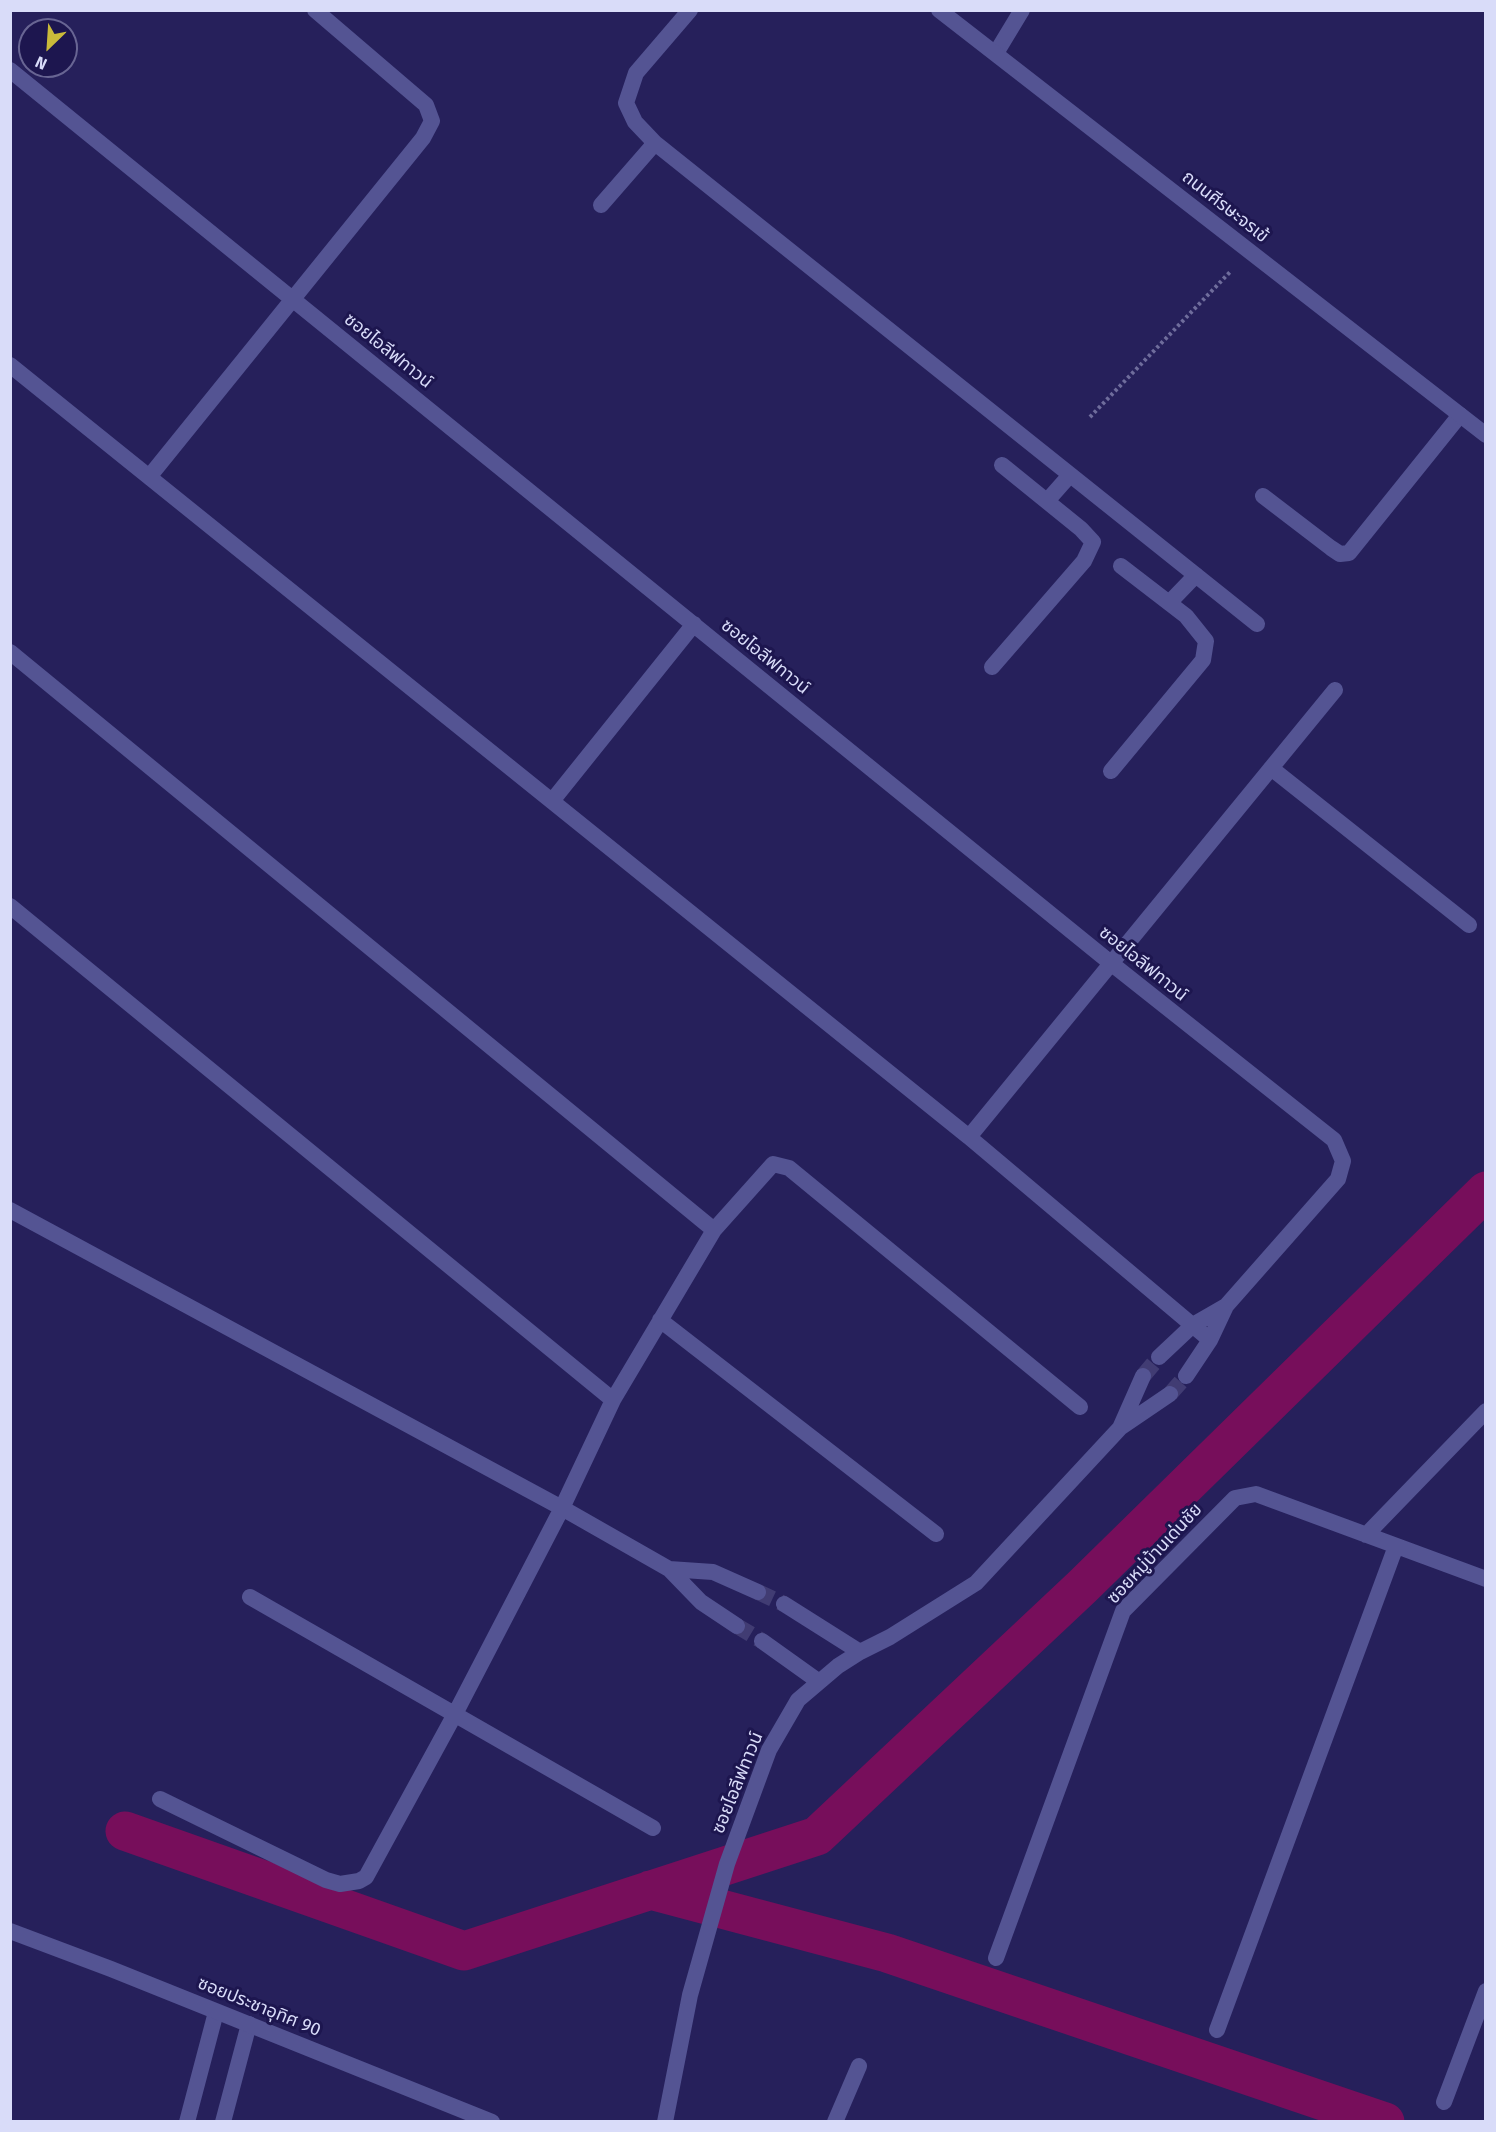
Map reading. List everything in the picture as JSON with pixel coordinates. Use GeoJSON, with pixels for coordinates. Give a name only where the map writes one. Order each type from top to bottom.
{"type":"FeatureCollection","features":[{"type":"Feature","properties":{"kind":"street"},"geometry":{"type":"LineString","coordinates":[[149,477],[423,138],[432,121],[426,105],[315,10]]}},
{"type":"Feature","properties":{"kind":"street"},"geometry":{"type":"LineString","coordinates":[[690,10],[636,73],[626,103],[635,122],[655,143],[1257,624]]}},
{"type":"Feature","properties":{"kind":"street","name":"ถนนศีรษะจรเข้"},"geometry":{"type":"LineString","coordinates":[[939,10],[1485,435]]}},
{"type":"Feature","properties":{"kind":"street"},"geometry":{"type":"LineString","coordinates":[[996,53],[1022,10]]}},
{"type":"Feature","properties":{"kind":"street","name":"ซอยไอลีฟทาวน์"},"geometry":{"type":"LineString","coordinates":[[10,70],[1112,964],[1335,1140],[1343,1161],[1338,1179],[1226,1306],[1210,1340],[1186,1376]]}},
{"type":"Feature","properties":{"kind":"street"},"geometry":{"type":"LineString","coordinates":[[601,205],[655,143]]}},
{"type":"Feature","properties":{"kind":"street"},"geometry":{"type":"LineString","coordinates":[[10,365],[969,1137],[1210,1340]]}},
{"type":"Feature","properties":{"kind":"street"},"geometry":{"type":"LineString","coordinates":[[1263,496],[1340,554],[1349,553],[1460,415]]}},
{"type":"Feature","properties":{"kind":"street"},"geometry":{"type":"LineString","coordinates":[[992,667],[1084,561],[1093,542],[1002,465]]}},
{"type":"Feature","properties":{"kind":"street"},"geometry":{"type":"LineString","coordinates":[[1047,501],[1070,475]]}},
{"type":"Feature","properties":{"kind":"street"},"geometry":{"type":"LineString","coordinates":[[1111,771],[1203,660],[1206,641],[1186,616],[1121,566]]}},
{"type":"Feature","properties":{"kind":"street"},"geometry":{"type":"LineString","coordinates":[[1169,603],[1196,575]]}},
{"type":"Feature","properties":{"kind":"street"},"geometry":{"type":"LineString","coordinates":[[552,801],[694,624]]}},
{"type":"Feature","properties":{"kind":"street"},"geometry":{"type":"LineString","coordinates":[[10,652],[714,1230]]}},
{"type":"Feature","properties":{"kind":"street"},"geometry":{"type":"LineString","coordinates":[[969,1137],[1335,690]]}},
{"type":"Feature","properties":{"kind":"street"},"geometry":{"type":"LineString","coordinates":[[1271,768],[1469,925]]}},
{"type":"Feature","properties":{"kind":"street"},"geometry":{"type":"LineString","coordinates":[[10,906],[613,1400]]}},
{"type":"Feature","properties":{"kind":"street"},"geometry":{"type":"LineString","coordinates":[[160,1798],[326,1880],[340,1884],[359,1881],[366,1877],[455,1714],[562,1508],[613,1400],[714,1230],[772,1166],[778,1164],[789,1168],[1080,1407]]}},
{"type":"Feature","properties":{"kind":"street"},"geometry":{"type":"LineString","coordinates":[[10,1210],[562,1508],[669,1569],[701,1602],[737,1626]]}},
{"type":"Feature","properties":{"kind":"street","name":"ซอยไอลีฟทาวน์"},"geometry":{"type":"LineString","coordinates":[[1159,1356],[1193,1325],[1226,1306]]}},
{"type":"Feature","properties":{"kind":"street"},"geometry":{"type":"LineString","coordinates":[[660,1320],[936,1534]]}},
{"type":"Feature","properties":{"kind":"street","name":"ซอยไอลีฟทาวน์"},"geometry":{"type":"LineString","coordinates":[[1120,1428],[1143,1376]]}},
{"type":"Feature","properties":{"kind":"street","name":"ซอยไอลีฟทาวน์"},"geometry":{"type":"LineString","coordinates":[[665,2121],[690,1995],[727,1864],[769,1750],[798,1700],[818,1681],[860,1652],[890,1637],[976,1583],[1120,1428],[1170,1394]]}},
{"type":"Feature","properties":{"kind":"street"},"geometry":{"type":"LineString","coordinates":[[1366,1535],[1485,1411]]}},
{"type":"Feature","properties":{"kind":"street","name":"ซอยหมู่บ้านเด่นชัย"},"geometry":{"type":"LineString","coordinates":[[996,1958],[1123,1611],[1235,1498],[1256,1494],[1485,1579]]}},
{"type":"Feature","properties":{"kind":"street"},"geometry":{"type":"LineString","coordinates":[[1217,2030],[1396,1546]]}},
{"type":"Feature","properties":{"kind":"street"},"geometry":{"type":"LineString","coordinates":[[669,1569],[713,1572],[758,1592]]}},
{"type":"Feature","properties":{"kind":"street"},"geometry":{"type":"LineString","coordinates":[[249,1598],[653,1828]]}},
{"type":"Feature","properties":{"kind":"street"},"geometry":{"type":"LineString","coordinates":[[784,1604],[860,1652]]}},
{"type":"Feature","properties":{"kind":"street"},"geometry":{"type":"LineString","coordinates":[[762,1641],[818,1681]]}},
{"type":"Feature","properties":{"kind":"street","name":"ซอยประชาอุทิศ 90"},"geometry":{"type":"LineString","coordinates":[[10,1931],[492,2121]]}},
{"type":"Feature","properties":{"kind":"street"},"geometry":{"type":"LineString","coordinates":[[1444,2102],[1485,1991]]}},
{"type":"Feature","properties":{"kind":"street"},"geometry":{"type":"LineString","coordinates":[[187,2121],[216,2012]]}},
{"type":"Feature","properties":{"kind":"street"},"geometry":{"type":"LineString","coordinates":[[223,2121],[249,2024]]}},
{"type":"Feature","properties":{"kind":"street"},"geometry":{"type":"LineString","coordinates":[[835,2121],[859,2066]]}},
{"type":"Feature","properties":{"kind":"path"},"geometry":{"type":"LineString","coordinates":[[1090,417],[1250,251]]}},
{"type":"Feature","properties":{"kind":"waterway"},"geometry":{"type":"LineString","coordinates":[[125,1831],[464,1951],[817,1836],[1082,1587],[1486,1191]]}},
{"type":"Feature","properties":{"kind":"waterway"},"geometry":{"type":"LineString","coordinates":[[650,1890],[887,1953],[1385,2122]]}},
{"type":"Feature","properties":{"kind":"tunnel"},"geometry":{"type":"LineString","coordinates":[[1143,1376],[1159,1357]]}},
{"type":"Feature","properties":{"kind":"tunnel"},"geometry":{"type":"LineString","coordinates":[[1170,1394],[1186,1376]]}},
{"type":"Feature","properties":{"kind":"tunnel"},"geometry":{"type":"LineString","coordinates":[[758,1592],[784,1604]]}},
{"type":"Feature","properties":{"kind":"tunnel"},"geometry":{"type":"LineString","coordinates":[[737,1626],[762,1641]]}}]}
